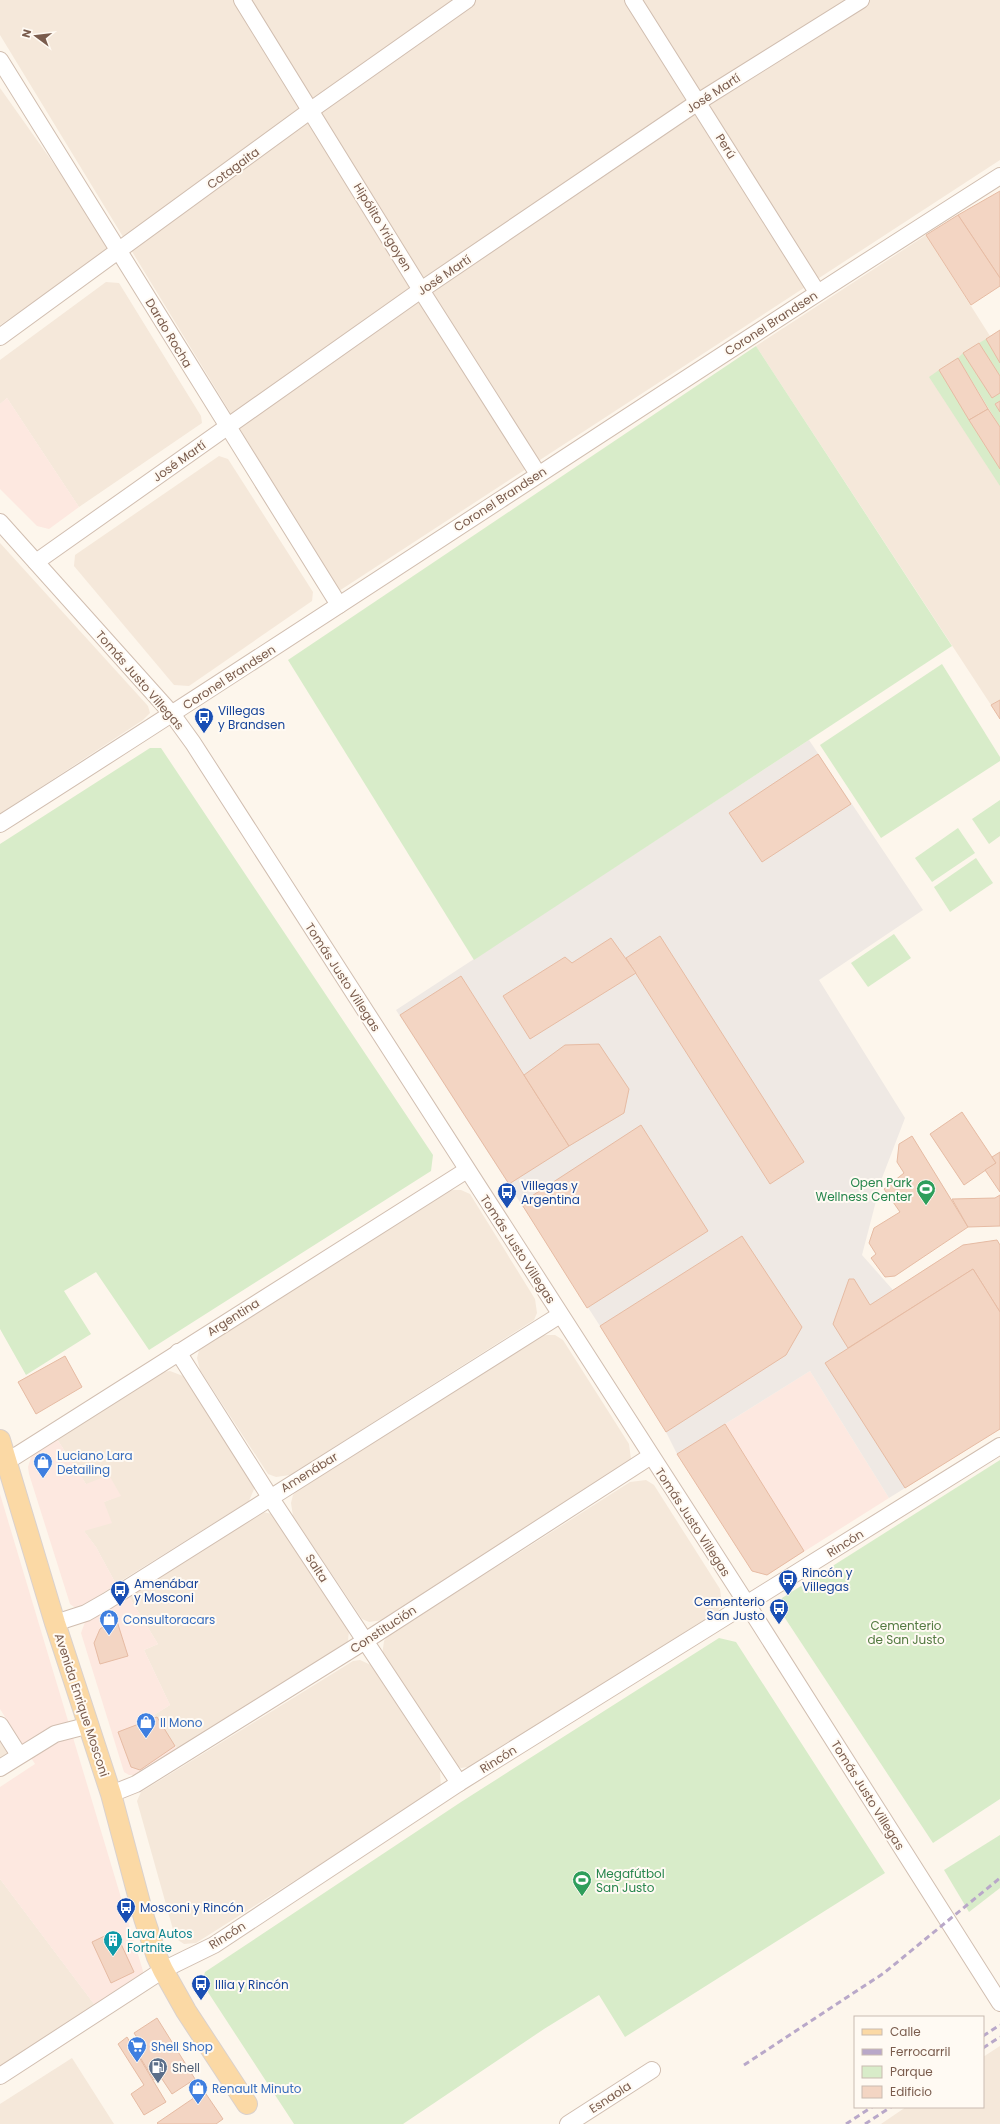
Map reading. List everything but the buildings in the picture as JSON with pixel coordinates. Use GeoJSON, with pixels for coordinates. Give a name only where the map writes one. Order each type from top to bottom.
{"type":"FeatureCollection","features":[{"type":"Feature","properties":{"kind":"main road","name":"Avenida Enrique Mosconi"},"geometry":{"type":"LineString","coordinates":[[0,1440],[3,1464],[90,1725],[111,1794],[144,1918],[163,1970],[186,2011],[247,2104]]}},
{"type":"Feature","properties":{"kind":"street","name":"Hipólito Yrigoyen"},"geometry":{"type":"LineString","coordinates":[[242,0],[421,290],[538,474]]}},
{"type":"Feature","properties":{"kind":"street","name":"Cotagaita"},"geometry":{"type":"LineString","coordinates":[[0,337],[311,110],[467,0]]}},
{"type":"Feature","properties":{"kind":"street","name":"Perú"},"geometry":{"type":"LineString","coordinates":[[633,0],[818,292]]}},
{"type":"Feature","properties":{"kind":"street","name":"José Martí"},"geometry":{"type":"LineString","coordinates":[[36,562],[421,290],[698,102],[861,0]]}},
{"type":"Feature","properties":{"kind":"street","name":"Dardo Rocha"},"geometry":{"type":"LineString","coordinates":[[0,60],[339,605]]}},
{"type":"Feature","properties":{"kind":"street","name":"Coronel Brandsen"},"geometry":{"type":"LineString","coordinates":[[0,824],[172,714],[818,292],[1000,176]]}},
{"type":"Feature","properties":{"kind":"street","name":"Tomás Justo Villegas"},"geometry":{"type":"LineString","coordinates":[[0,522],[172,714],[193,743],[747,1604],[1000,2003]]}},
{"type":"Feature","properties":{"kind":"street","name":"Argentina"},"geometry":{"type":"LineString","coordinates":[[3,1464],[467,1170]]}},
{"type":"Feature","properties":{"kind":"street","name":"Amenábar"},"geometry":{"type":"LineString","coordinates":[[55,1623],[86,1613],[107,1601],[560,1315]]}},
{"type":"Feature","properties":{"kind":"street","name":"Salta"},"geometry":{"type":"LineString","coordinates":[[178,1352],[270,1497],[459,1783]]}},
{"type":"Feature","properties":{"kind":"street","name":"Rincón"},"geometry":{"type":"LineString","coordinates":[[0,2076],[163,1970],[214,1945],[459,1783],[1000,1446]]}},
{"type":"Feature","properties":{"kind":"street","name":"Constitución"},"geometry":{"type":"LineString","coordinates":[[111,1794],[136,1784],[365,1641],[651,1456]]}},
{"type":"Feature","properties":{"kind":"street"},"geometry":{"type":"LineString","coordinates":[[0,1725],[19,1755]]}},
{"type":"Feature","properties":{"kind":"street"},"geometry":{"type":"LineString","coordinates":[[0,1768],[19,1755],[56,1734],[90,1725]]}},
{"type":"Feature","properties":{"kind":"street","name":"Esnaola"},"geometry":{"type":"LineString","coordinates":[[568,2124],[652,2070]]}},
{"type":"Feature","properties":{"kind":"shaded area"},"geometry":{"type":"Polygon","coordinates":[[[0,0],[1000,0],[1000,160],[339,591],[0,35],[0,0]]]}},
{"type":"Feature","properties":{"kind":"shaded area"},"geometry":{"type":"Polygon","coordinates":[[[0,88],[105,236],[108,243],[108,250],[104,255],[0,325],[0,88]]]}},
{"type":"Feature","properties":{"kind":"shaded area"},"geometry":{"type":"Polygon","coordinates":[[[926,235],[990,336],[1000,330],[1000,700],[991,705],[756,346],[926,235]]]}},
{"type":"Feature","properties":{"kind":"shaded area"},"geometry":{"type":"Polygon","coordinates":[[[106,282],[119,283],[201,416],[202,423],[79,507],[7,398],[0,404],[0,360],[106,282]]]}},
{"type":"Feature","properties":{"kind":"shaded area"},"geometry":{"type":"Polygon","coordinates":[[[7,398],[79,507],[49,529],[37,526],[0,489],[0,404],[7,398]]]}},
{"type":"Feature","properties":{"kind":"shaded area"},"geometry":{"type":"Polygon","coordinates":[[[219,456],[228,459],[313,592],[312,601],[189,686],[174,685],[74,566],[75,555],[219,456]]]}},
{"type":"Feature","properties":{"kind":"shaded area"},"geometry":{"type":"Polygon","coordinates":[[[0,543],[148,706],[150,713],[143,720],[0,814],[0,543]]]}},
{"type":"Feature","properties":{"kind":"shaded area"},"geometry":{"type":"Polygon","coordinates":[[[809,740],[923,910],[819,980],[905,1118],[882,1178],[862,1255],[893,1290],[963,1245],[997,1240],[1000,1245],[1000,1429],[889,1498],[810,1371],[677,1454],[666,1432],[600,1326],[396,1010],[809,740]]]}},
{"type":"Feature","properties":{"kind":"shaded area"},"geometry":{"type":"Polygon","coordinates":[[[461,1190],[470,1194],[535,1299],[537,1313],[534,1320],[290,1475],[276,1477],[268,1474],[200,1370],[197,1358],[199,1350],[203,1345],[445,1191],[461,1190]]]}},
{"type":"Feature","properties":{"kind":"shaded area"},"geometry":{"type":"Polygon","coordinates":[[[555,1335],[563,1340],[629,1444],[631,1459],[627,1465],[383,1620],[369,1622],[362,1619],[293,1516],[291,1503],[293,1495],[297,1490],[539,1336],[555,1335]]]}},
{"type":"Feature","properties":{"kind":"shaded area"},"geometry":{"type":"Polygon","coordinates":[[[170,1371],[183,1376],[252,1482],[254,1489],[249,1501],[116,1584],[96,1547],[84,1531],[104,1502],[121,1495],[86,1484],[57,1439],[163,1372],[170,1371]]]}},
{"type":"Feature","properties":{"kind":"shaded area"},"geometry":{"type":"Polygon","coordinates":[[[810,1371],[889,1498],[767,1575],[752,1571],[677,1454],[810,1371]]]}},
{"type":"Feature","properties":{"kind":"shaded area"},"geometry":{"type":"Polygon","coordinates":[[[57,1439],[86,1484],[109,1475],[121,1496],[104,1502],[112,1523],[84,1531],[96,1547],[116,1584],[77,1609],[70,1604],[28,1467],[32,1454],[57,1439]]]}},
{"type":"Feature","properties":{"kind":"shaded area"},"geometry":{"type":"Polygon","coordinates":[[[646,1480],[654,1485],[720,1589],[722,1604],[718,1611],[475,1766],[461,1768],[453,1764],[382,1656],[384,1641],[388,1636],[630,1482],[646,1480]]]}},
{"type":"Feature","properties":{"kind":"shaded area"},"geometry":{"type":"Polygon","coordinates":[[[0,1494],[143,1971],[142,1979],[97,2008],[0,1879],[0,1787],[35,1764],[0,1709],[0,1494]]]}},
{"type":"Feature","properties":{"kind":"shaded area"},"geometry":{"type":"Polygon","coordinates":[[[263,1512],[272,1514],[349,1630],[348,1641],[180,1753],[154,1715],[170,1705],[144,1650],[158,1644],[128,1595],[263,1512]]]}},
{"type":"Feature","properties":{"kind":"shaded area"},"geometry":{"type":"Polygon","coordinates":[[[128,1595],[158,1644],[144,1650],[170,1705],[154,1715],[180,1753],[134,1775],[129,1775],[124,1772],[81,1633],[85,1622],[128,1595]]]}},
{"type":"Feature","properties":{"kind":"shaded area"},"geometry":{"type":"Polygon","coordinates":[[[360,1660],[371,1665],[440,1771],[441,1788],[196,1943],[184,1944],[178,1940],[174,1933],[137,1801],[141,1792],[353,1661],[360,1660]]]}},
{"type":"Feature","properties":{"kind":"shaded area"},"geometry":{"type":"Polygon","coordinates":[[[0,1731],[8,1744],[8,1760],[0,1769],[0,1731]]]}},
{"type":"Feature","properties":{"kind":"shaded area"},"geometry":{"type":"Polygon","coordinates":[[[0,1879],[97,2008],[0,2069],[0,1879]]]}},
{"type":"Feature","properties":{"kind":"shaded area"},"geometry":{"type":"Polygon","coordinates":[[[1000,2046],[1000,2124],[881,2124],[905,2108],[984,2108],[984,2056],[1000,2046]]]}},
{"type":"Feature","properties":{"kind":"shaded area"},"geometry":{"type":"Polygon","coordinates":[[[72,2058],[114,2124],[0,2124],[0,2104],[72,2058]]]}},
{"type":"Feature","properties":{"kind":"green space"},"geometry":{"type":"Polygon","coordinates":[[[986,339],[1000,363],[1000,376],[979,343],[986,339]]]}},
{"type":"Feature","properties":{"kind":"green space"},"geometry":{"type":"Polygon","coordinates":[[[756,346],[952,646],[474,960],[288,660],[756,346]]]}},
{"type":"Feature","properties":{"kind":"green space"},"geometry":{"type":"Polygon","coordinates":[[[963,353],[992,398],[1000,393],[1000,401],[995,404],[1000,412],[1000,427],[958,358],[963,353]]]}},
{"type":"Feature","properties":{"kind":"green space"},"geometry":{"type":"Polygon","coordinates":[[[939,370],[1000,469],[1000,486],[929,377],[939,370]]]}},
{"type":"Feature","properties":{"kind":"green space"},"geometry":{"type":"Polygon","coordinates":[[[942,664],[1000,757],[1000,761],[881,838],[820,745],[942,664]]]}},
{"type":"Feature","properties":{"kind":"green space"},"geometry":{"type":"Polygon","coordinates":[[[150,748],[161,748],[433,1155],[431,1171],[149,1350],[96,1272],[64,1291],[91,1334],[26,1375],[0,1329],[0,844],[150,748]]]}},
{"type":"Feature","properties":{"kind":"green space"},"geometry":{"type":"Polygon","coordinates":[[[1000,800],[1000,836],[989,844],[972,819],[1000,800]]]}},
{"type":"Feature","properties":{"kind":"green space"},"geometry":{"type":"Polygon","coordinates":[[[958,828],[975,853],[932,882],[915,858],[958,828]]]}},
{"type":"Feature","properties":{"kind":"green space"},"geometry":{"type":"Polygon","coordinates":[[[976,858],[993,883],[950,912],[934,887],[976,858]]]}},
{"type":"Feature","properties":{"kind":"green space"},"geometry":{"type":"Polygon","coordinates":[[[894,934],[911,958],[868,987],[851,963],[894,934]]]}},
{"type":"Feature","properties":{"kind":"green space","name":"Cementerio de San Justo"},"geometry":{"type":"Polygon","coordinates":[[[1000,1460],[1000,1799],[933,1843],[779,1609],[782,1598],[1000,1460]]]}},
{"type":"Feature","properties":{"kind":"green space","name":"Megafútbol San Justo"},"geometry":{"type":"Polygon","coordinates":[[[719,1638],[736,1642],[885,1873],[625,2037],[599,1995],[544,2029],[403,2124],[294,2124],[202,1983],[205,1972],[461,1802],[719,1638]]]}},
{"type":"Feature","properties":{"kind":"green space"},"geometry":{"type":"Polygon","coordinates":[[[1000,1835],[1000,1888],[969,1912],[944,1870],[1000,1835]]]}},
{"type":"Feature","properties":{"kind":"railway"},"geometry":{"type":"LineString","coordinates":[[744,2065],[884,1973],[1000,1878]]}},
{"type":"Feature","properties":{"kind":"railway"},"geometry":{"type":"LineString","coordinates":[[984,2035],[1000,2025]]}},
{"type":"Feature","properties":{"kind":"railway"},"geometry":{"type":"LineString","coordinates":[[984,2047],[1000,2037]]}},
{"type":"Feature","properties":{"kind":"railway"},"geometry":{"type":"LineString","coordinates":[[846,2124],[870,2108]]}},
{"type":"Feature","properties":{"kind":"railway"},"geometry":{"type":"LineString","coordinates":[[865,2124],[889,2108]]}},
{"type":"Feature","properties":{"kind":"place","name":"Villegas y Brandsen"},"geometry":{"type":"Point","coordinates":[204,734]}},
{"type":"Feature","properties":{"kind":"place","name":"Open Park Wellness Center"},"geometry":{"type":"Point","coordinates":[926,1206]}},
{"type":"Feature","properties":{"kind":"place","name":"Villegas y Argentina"},"geometry":{"type":"Point","coordinates":[507,1209]}},
{"type":"Feature","properties":{"kind":"place","name":"Luciano Lara Detailing"},"geometry":{"type":"Point","coordinates":[43,1479]}},
{"type":"Feature","properties":{"kind":"place","name":"Rincón y Villegas"},"geometry":{"type":"Point","coordinates":[788,1596]}},
{"type":"Feature","properties":{"kind":"place","name":"Amenábar y Mosconi"},"geometry":{"type":"Point","coordinates":[120,1607]}},
{"type":"Feature","properties":{"kind":"place","name":"Cementerio San Justo"},"geometry":{"type":"Point","coordinates":[779,1625]}},
{"type":"Feature","properties":{"kind":"place","name":"Consultoracars"},"geometry":{"type":"Point","coordinates":[109,1636]}},
{"type":"Feature","properties":{"kind":"place","name":"Il Mono"},"geometry":{"type":"Point","coordinates":[146,1739]}},
{"type":"Feature","properties":{"kind":"place","name":"Megafútbol San Justo"},"geometry":{"type":"Point","coordinates":[582,1897]}},
{"type":"Feature","properties":{"kind":"place","name":"Mosconi y Rincón"},"geometry":{"type":"Point","coordinates":[126,1924]}},
{"type":"Feature","properties":{"kind":"place","name":"Lava Autos Fortnite"},"geometry":{"type":"Point","coordinates":[113,1957]}},
{"type":"Feature","properties":{"kind":"place","name":"Illia y Rincón"},"geometry":{"type":"Point","coordinates":[201,2001]}},
{"type":"Feature","properties":{"kind":"place","name":"Shell Shop"},"geometry":{"type":"Point","coordinates":[137,2063]}},
{"type":"Feature","properties":{"kind":"place","name":"Shell"},"geometry":{"type":"Point","coordinates":[158,2084]}},
{"type":"Feature","properties":{"kind":"place","name":"Renault Minuto"},"geometry":{"type":"Point","coordinates":[198,2105]}}]}
